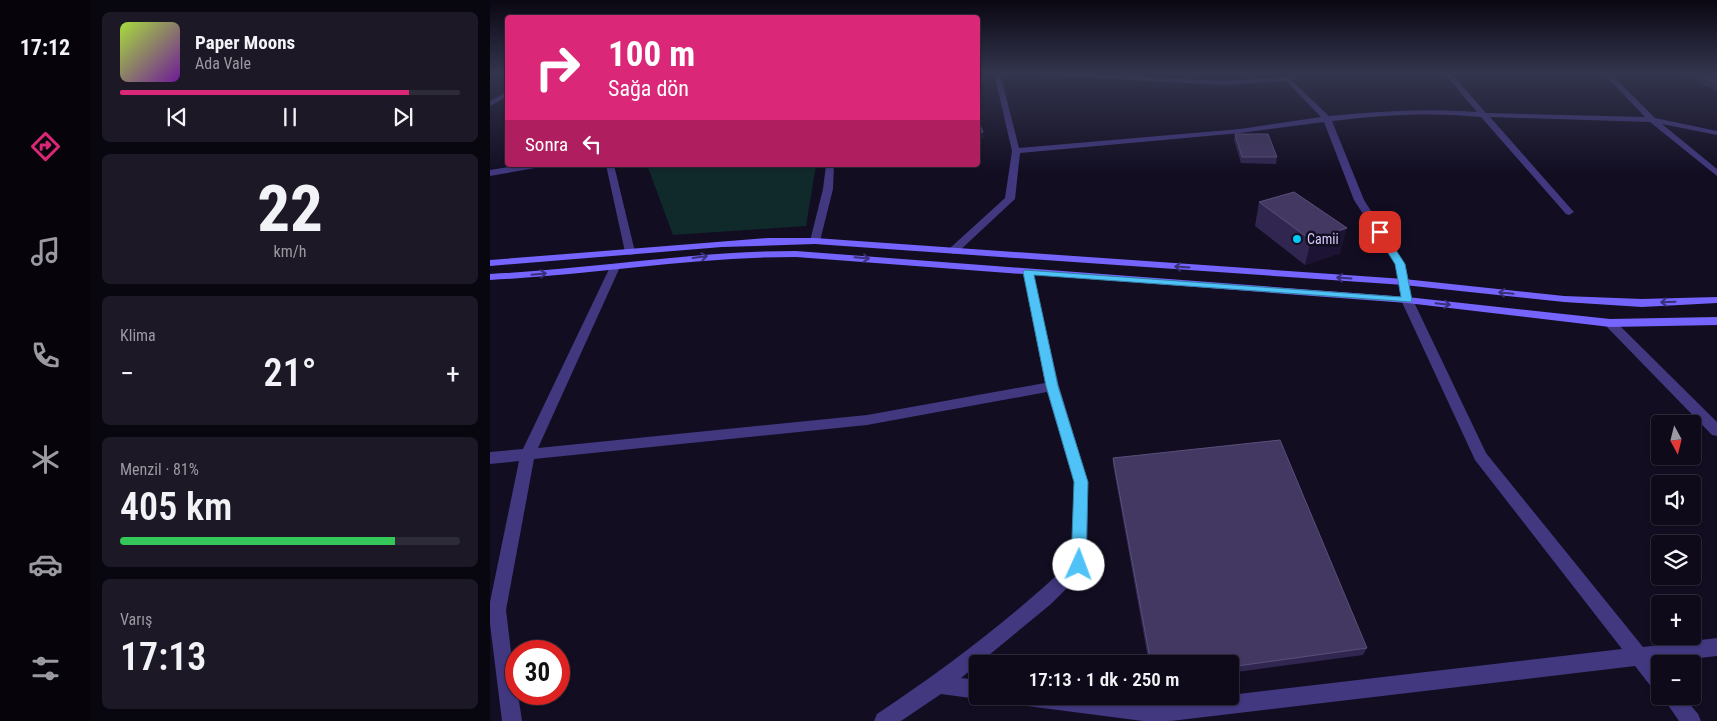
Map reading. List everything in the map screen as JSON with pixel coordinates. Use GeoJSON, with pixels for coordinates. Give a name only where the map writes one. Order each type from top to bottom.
{"type":"FeatureCollection","features":[{"type":"Feature","properties":{"kind":"street"},"geometry":{"type":"LineString","coordinates":[[953,251],[1010,199],[1016,151],[1005,107]]}},
{"type":"Feature","properties":{"kind":"street"},"geometry":{"type":"LineString","coordinates":[[1315,107],[1327,119],[1359,200],[1400,264],[1407,300],[1480,456],[1651,671]]}},
{"type":"Feature","properties":{"kind":"street"},"geometry":{"type":"LineString","coordinates":[[1477,107],[1570,212]]}},
{"type":"Feature","properties":{"kind":"street"},"geometry":{"type":"LineString","coordinates":[[1639,107],[1652,120],[1717,173]]}},
{"type":"Feature","properties":{"kind":"street"},"geometry":{"type":"LineString","coordinates":[[1016,151],[1240,131],[1393,112],[1430,111],[1485,115],[1652,120],[1717,133]]}},
{"type":"Feature","properties":{"kind":"street"},"geometry":{"type":"LineString","coordinates":[[490,173],[524,167]]}},
{"type":"Feature","properties":{"kind":"street"},"geometry":{"type":"LineString","coordinates":[[610,167],[630,252]]}},
{"type":"Feature","properties":{"kind":"street"},"geometry":{"type":"LineString","coordinates":[[815,240],[828,189],[830,167]]}},
{"type":"Feature","properties":{"kind":"street"},"geometry":{"type":"LineString","coordinates":[[490,263],[728,242],[772,239],[815,240],[1404,282],[1574,300],[1642,303],[1717,300]]}},
{"type":"Feature","properties":{"kind":"street"},"geometry":{"type":"LineString","coordinates":[[512,721],[498,610],[528,453],[615,267],[630,252]]}},
{"type":"Feature","properties":{"kind":"street"},"geometry":{"type":"LineString","coordinates":[[490,277],[615,267],[711,256],[756,253],[820,254],[1028,272],[1407,300],[1610,323],[1717,321]]}},
{"type":"Feature","properties":{"kind":"street"},"geometry":{"type":"LineString","coordinates":[[884,721],[939,684],[1045,598],[1079,565],[1081,482],[1052,386],[1028,272]]}},
{"type":"Feature","properties":{"kind":"street"},"geometry":{"type":"LineString","coordinates":[[1610,323],[1717,431]]}},
{"type":"Feature","properties":{"kind":"street"},"geometry":{"type":"LineString","coordinates":[[490,458],[867,420],[1052,386]]}},
{"type":"Feature","properties":{"kind":"street"},"geometry":{"type":"LineString","coordinates":[[1239,704],[1717,647]]}},
{"type":"Feature","properties":{"kind":"street"},"geometry":{"type":"LineString","coordinates":[[939,684],[969,689]]}},
{"type":"Feature","properties":{"kind":"street"},"geometry":{"type":"LineString","coordinates":[[1092,705],[1156,714],[1230,705]]}},
{"type":"Feature","properties":{"kind":"street"},"geometry":{"type":"LineString","coordinates":[[1678,705],[1691,721]]}},
{"type":"Feature","properties":{"kind":"green space"},"geometry":{"type":"Polygon","coordinates":[[[648,167],[816,167],[806,226],[673,235],[648,167]]]}},
{"type":"Feature","properties":{"kind":"building"},"geometry":{"type":"Polygon","coordinates":[[[1235,134],[1268,134],[1277,157],[1242,157],[1235,134]]]}},
{"type":"Feature","properties":{"kind":"building"},"geometry":{"type":"Polygon","coordinates":[[[1294,192],[1347,228],[1311,240],[1259,202],[1294,192]]]}},
{"type":"Feature","properties":{"kind":"building"},"geometry":{"type":"Polygon","coordinates":[[[1280,440],[1367,648],[1239,666],[1239,655],[1149,655],[1113,458],[1280,440]]]}},
{"type":"Feature","properties":{"kind":"place","name":"Camii"},"geometry":{"type":"Point","coordinates":[1297,239]}},
{"type":"Feature","properties":{"kind":"route"},"geometry":{"type":"LineString","coordinates":[[1079,565],[1081,482],[1052,386],[1028,272],[1407,300],[1400,264],[1380,232]]}}]}
